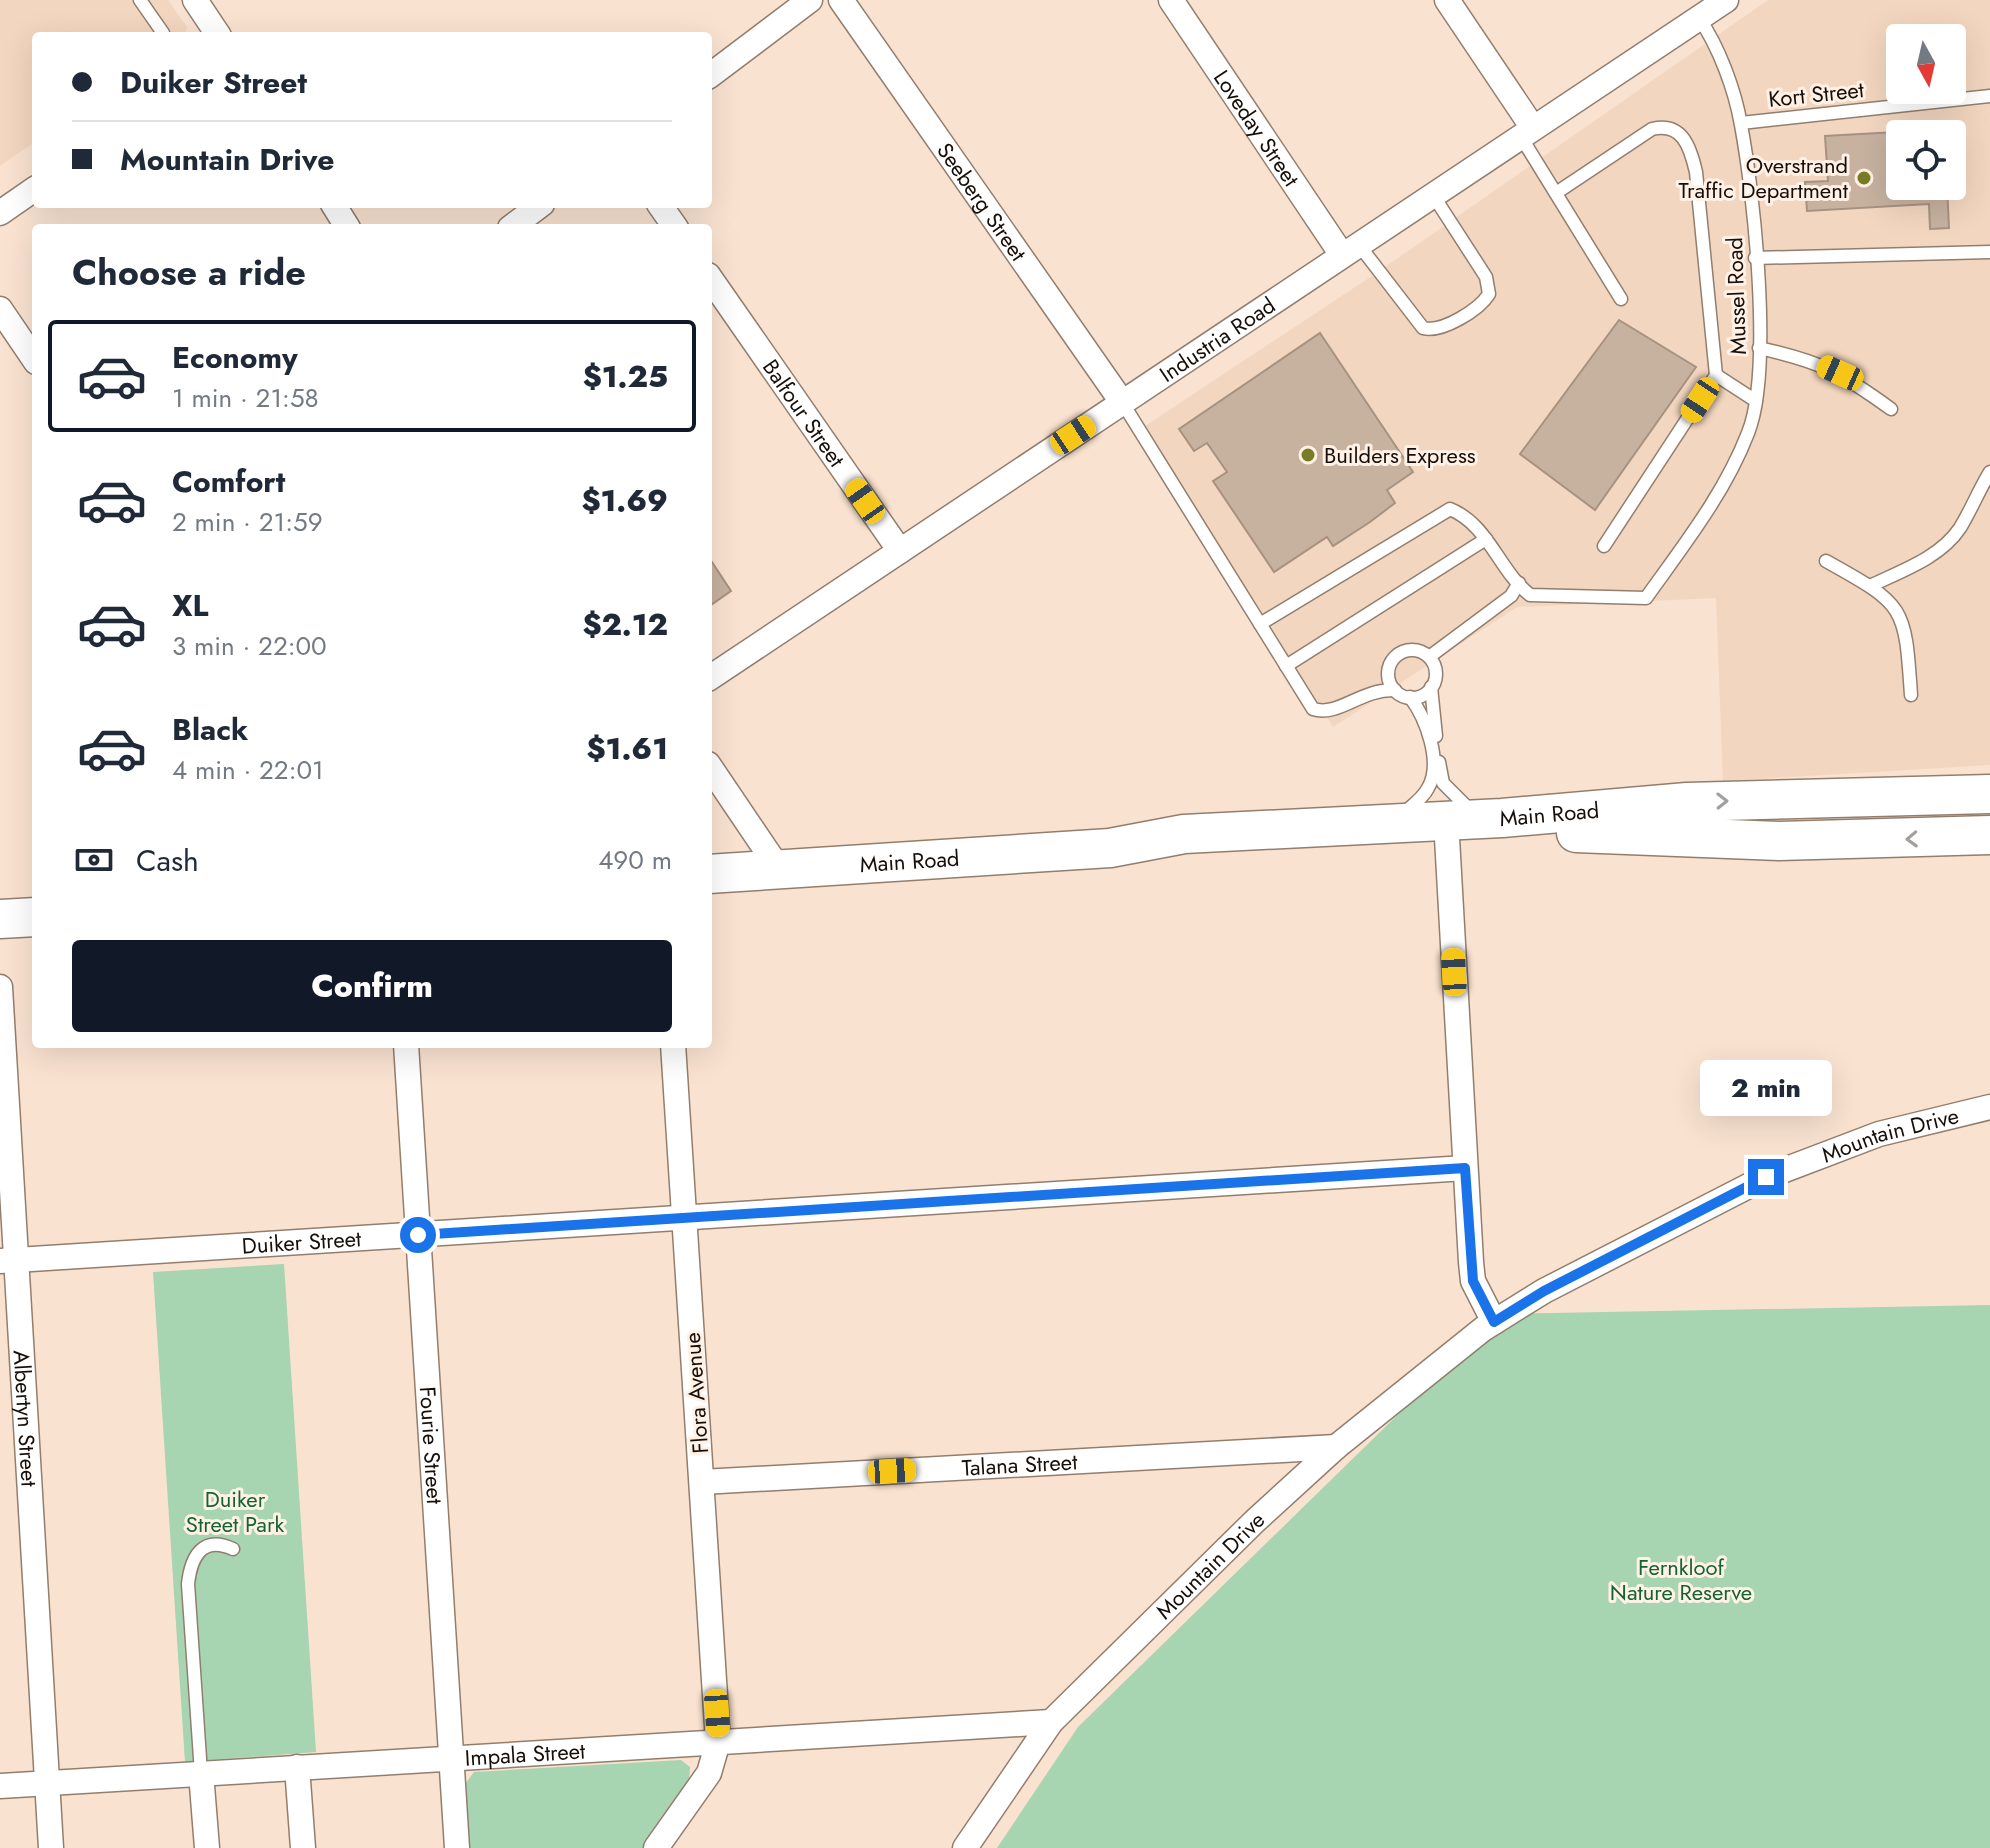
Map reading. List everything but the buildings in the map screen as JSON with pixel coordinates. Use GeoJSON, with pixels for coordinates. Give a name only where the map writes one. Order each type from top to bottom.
{"type":"FeatureCollection","features":[{"type":"Feature","properties":{"kind":"main road","name":"Main Road"},"geometry":{"type":"LineString","coordinates":[[1110,848],[1184,834],[1486,819],[1687,802],[1990,794]]}},
{"type":"Feature","properties":{"kind":"main road","name":"Main Road"},"geometry":{"type":"LineString","coordinates":[[712,874],[1110,848],[1183,852],[1593,833],[1805,841],[1990,835]]}},
{"type":"Feature","properties":{"kind":"main road"},"geometry":{"type":"LineString","coordinates":[[0,919],[32,917]]}},
{"type":"Feature","properties":{"kind":"street"},"geometry":{"type":"LineString","coordinates":[[195,0],[216,32]]}},
{"type":"Feature","properties":{"kind":"street"},"geometry":{"type":"LineString","coordinates":[[712,74],[810,0]]}},
{"type":"Feature","properties":{"kind":"street","name":"Seeberg Street"},"geometry":{"type":"LineString","coordinates":[[841,0],[1122,402]]}},
{"type":"Feature","properties":{"kind":"street","name":"Loveday Street"},"geometry":{"type":"LineString","coordinates":[[1171,0],[1350,250]]}},
{"type":"Feature","properties":{"kind":"street"},"geometry":{"type":"LineString","coordinates":[[1447,0],[1527,132]]}},
{"type":"Feature","properties":{"kind":"street","name":"Industria Road"},"geometry":{"type":"LineString","coordinates":[[712,676],[1726,0]]}},
{"type":"Feature","properties":{"kind":"street"},"geometry":{"type":"LineString","coordinates":[[0,213],[32,191]]}},
{"type":"Feature","properties":{"kind":"street"},"geometry":{"type":"LineString","coordinates":[[515,224],[537,208]]}},
{"type":"Feature","properties":{"kind":"street","name":"Balfour Street"},"geometry":{"type":"LineString","coordinates":[[712,281],[900,551]]}},
{"type":"Feature","properties":{"kind":"street"},"geometry":{"type":"LineString","coordinates":[[0,309],[32,356]]}},
{"type":"Feature","properties":{"kind":"street"},"geometry":{"type":"LineString","coordinates":[[712,770],[779,869]]}},
{"type":"Feature","properties":{"kind":"street"},"geometry":{"type":"LineString","coordinates":[[1447,838],[1473,1281],[1494,1322]]}},
{"type":"Feature","properties":{"kind":"street","name":"Albertyn Street"},"geometry":{"type":"LineString","coordinates":[[0,987],[8,1261],[51,1848]]}},
{"type":"Feature","properties":{"kind":"street","name":"Fourie Street"},"geometry":{"type":"LineString","coordinates":[[406,1048],[457,1848]]}},
{"type":"Feature","properties":{"kind":"street","name":"Flora Avenue"},"geometry":{"type":"LineString","coordinates":[[673,1048],[718,1742]]}},
{"type":"Feature","properties":{"kind":"street","name":"Mountain Drive"},"geometry":{"type":"LineString","coordinates":[[965,1848],[1051,1722],[1255,1521],[1336,1447],[1494,1322],[1544,1291],[1778,1172],[1879,1134],[1990,1107]]}},
{"type":"Feature","properties":{"kind":"street","name":"Duiker Street"},"geometry":{"type":"LineString","coordinates":[[8,1261],[1465,1168]]}},
{"type":"Feature","properties":{"kind":"street","name":"Talana Street"},"geometry":{"type":"LineString","coordinates":[[702,1482],[1336,1447]]}},
{"type":"Feature","properties":{"kind":"street","name":"Impala Street"},"geometry":{"type":"LineString","coordinates":[[0,1786],[1051,1722]]}},
{"type":"Feature","properties":{"kind":"street"},"geometry":{"type":"LineString","coordinates":[[656,1848],[709,1773],[718,1742]]}},
{"type":"Feature","properties":{"kind":"street"},"geometry":{"type":"LineString","coordinates":[[297,1767],[303,1848]]}},
{"type":"Feature","properties":{"kind":"street"},"geometry":{"type":"LineString","coordinates":[[201,1773],[207,1848]]}},
{"type":"Feature","properties":{"kind":"lane"},"geometry":{"type":"LineString","coordinates":[[140,0],[162,32]]}},
{"type":"Feature","properties":{"kind":"lane","name":"Mussel Road"},"geometry":{"type":"LineString","coordinates":[[1519,583],[1530,595],[1646,598],[1720,491],[1749,432],[1756,401],[1759,348],[1755,258],[1741,123],[1709,32],[1699,18]]}},
{"type":"Feature","properties":{"kind":"lane","name":"Kort Street"},"geometry":{"type":"LineString","coordinates":[[1741,123],[1990,96]]}},
{"type":"Feature","properties":{"kind":"lane"},"geometry":{"type":"LineString","coordinates":[[1556,193],[1652,129],[1675,128],[1686,141],[1696,172],[1716,375],[1604,546]]}},
{"type":"Feature","properties":{"kind":"lane"},"geometry":{"type":"LineString","coordinates":[[1527,132],[1556,193],[1621,299]]}},
{"type":"Feature","properties":{"kind":"lane"},"geometry":{"type":"LineString","coordinates":[[1350,250],[1423,328],[1438,329],[1484,302],[1489,294],[1486,277],[1433,195]]}},
{"type":"Feature","properties":{"kind":"lane"},"geometry":{"type":"LineString","coordinates":[[1755,258],[1990,252]]}},
{"type":"Feature","properties":{"kind":"lane"},"geometry":{"type":"LineString","coordinates":[[1759,348],[1811,359],[1840,373],[1891,409]]}},
{"type":"Feature","properties":{"kind":"lane"},"geometry":{"type":"LineString","coordinates":[[1716,375],[1756,401]]}},
{"type":"Feature","properties":{"kind":"lane"},"geometry":{"type":"LineString","coordinates":[[1122,402],[1313,709],[1324,712],[1362,694],[1395,690],[1410,697],[1425,715],[1434,773],[1428,789],[1405,813],[1373,825]]}},
{"type":"Feature","properties":{"kind":"lane"},"geometry":{"type":"LineString","coordinates":[[1870,586],[1917,564],[1946,545],[1959,529],[1990,472]]}},
{"type":"Feature","properties":{"kind":"lane"},"geometry":{"type":"LineString","coordinates":[[1260,624],[1450,509],[1463,514],[1519,583],[1511,596],[1429,657]]}},
{"type":"Feature","properties":{"kind":"lane"},"geometry":{"type":"LineString","coordinates":[[1286,666],[1486,539]]}},
{"type":"Feature","properties":{"kind":"lane"},"geometry":{"type":"LineString","coordinates":[[1826,561],[1870,586],[1894,606],[1906,630],[1911,695]]}},
{"type":"Feature","properties":{"kind":"lane"},"geometry":{"type":"LineString","coordinates":[[1395,690],[1388,676],[1392,660],[1414,650],[1429,657],[1436,672],[1431,687],[1441,778],[1456,800],[1486,819]]}},
{"type":"Feature","properties":{"kind":"lane"},"geometry":{"type":"LineString","coordinates":[[1410,697],[1425,693],[1431,687]]}},
{"type":"Feature","properties":{"kind":"lane"},"geometry":{"type":"LineString","coordinates":[[201,1773],[188,1584],[190,1560],[199,1549],[211,1545],[233,1549]]}},
{"type":"Feature","properties":{"kind":"shaded area"},"geometry":{"type":"Polygon","coordinates":[[[0,0],[168,0],[187,27],[186,32],[32,32],[32,144],[0,166],[0,0]]]}},
{"type":"Feature","properties":{"kind":"shaded area"},"geometry":{"type":"Polygon","coordinates":[[[1768,0],[1990,0],[1990,765],[1723,781],[1716,598],[1517,607],[1333,727],[1145,426],[1375,274],[1768,0]]]}},
{"type":"Feature","properties":{"kind":"green space","name":"Duiker Street Park"},"geometry":{"type":"Polygon","coordinates":[[[284,1264],[316,1752],[185,1762],[153,1272],[284,1264]]]}},
{"type":"Feature","properties":{"kind":"green space","name":"Fernkloof Nature Reserve"},"geometry":{"type":"Polygon","coordinates":[[[1990,1305],[1990,1848],[997,1848],[1078,1727],[1501,1314],[1990,1305]]]}},
{"type":"Feature","properties":{"kind":"green space"},"geometry":{"type":"Polygon","coordinates":[[[681,1760],[690,1767],[689,1782],[644,1848],[468,1848],[465,1784],[474,1772],[681,1760]]]}},
{"type":"Feature","properties":{"kind":"place","name":"Overstrand Traffic Department"},"geometry":{"type":"Point","coordinates":[1864,178]}},
{"type":"Feature","properties":{"kind":"place","name":"Builders Express"},"geometry":{"type":"Point","coordinates":[1308,455]}},
{"type":"Feature","properties":{"kind":"route"},"geometry":{"type":"LineString","coordinates":[[418,1235],[1465,1168],[1473,1281],[1494,1322],[1544,1291],[1766,1177]]}}]}
